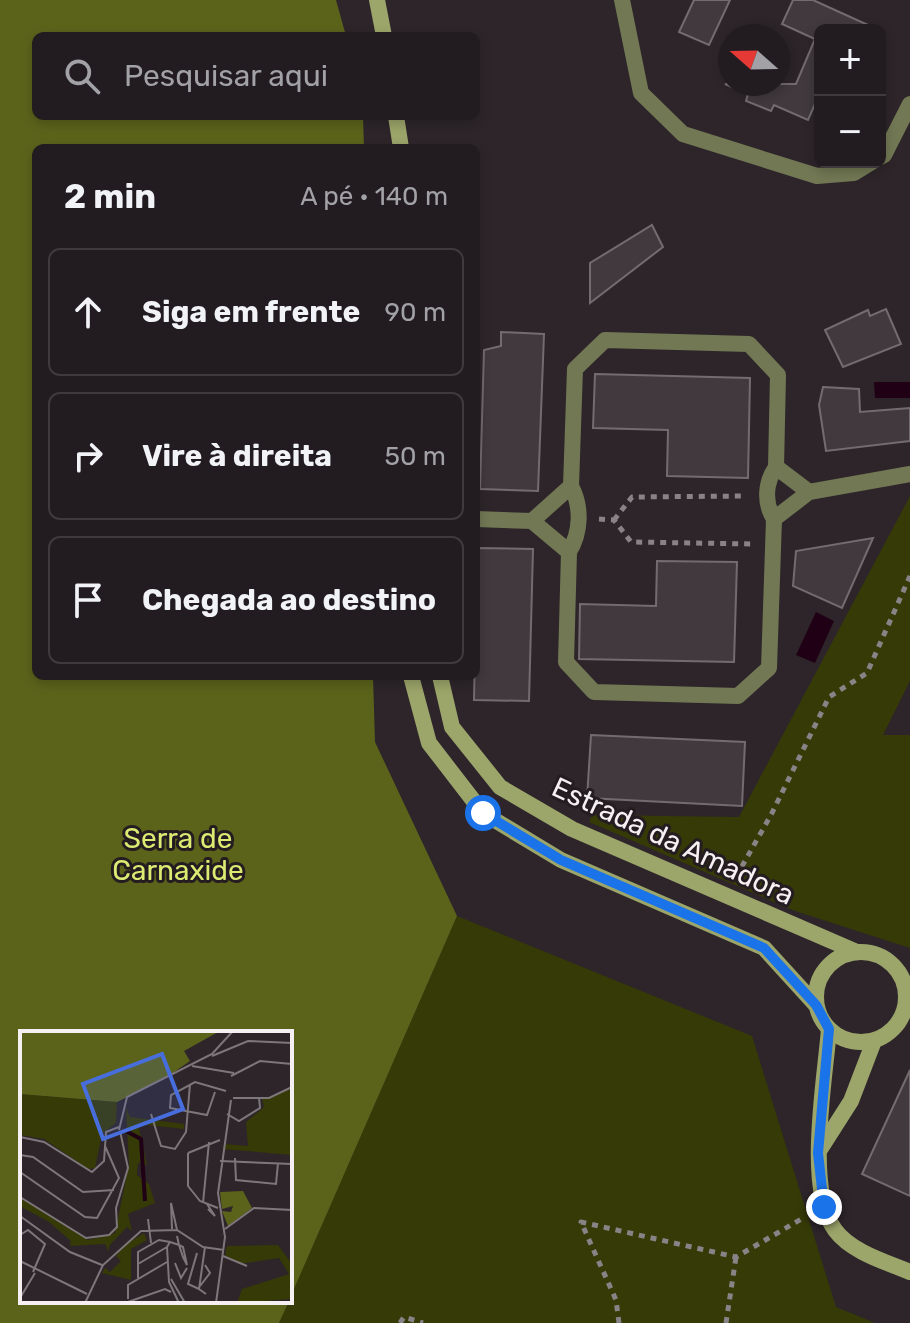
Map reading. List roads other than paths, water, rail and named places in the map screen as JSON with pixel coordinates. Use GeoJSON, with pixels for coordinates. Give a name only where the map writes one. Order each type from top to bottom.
{"type":"FeatureCollection","features":[{"type":"Feature","properties":{"kind":"street"},"geometry":{"type":"LineString","coordinates":[[377,0],[383,32]]}},
{"type":"Feature","properties":{"kind":"street"},"geometry":{"type":"LineString","coordinates":[[622,0],[641,93],[683,134],[817,176],[854,173],[862,168]]}},
{"type":"Feature","properties":{"kind":"street"},"geometry":{"type":"LineString","coordinates":[[886,151],[910,104]]}},
{"type":"Feature","properties":{"kind":"street"},"geometry":{"type":"LineString","coordinates":[[397,120],[400,144]]}},
{"type":"Feature","properties":{"kind":"street"},"geometry":{"type":"LineString","coordinates":[[605,340],[749,344],[778,375],[776,467],[768,478],[768,508],[774,519],[769,668],[738,696],[594,692],[566,662],[569,552],[577,539],[578,518],[578,499],[571,486],[575,369],[605,340]]}},
{"type":"Feature","properties":{"kind":"street"},"geometry":{"type":"LineString","coordinates":[[776,467],[809,492]]}},
{"type":"Feature","properties":{"kind":"street"},"geometry":{"type":"LineString","coordinates":[[774,519],[809,492],[910,474]]}},
{"type":"Feature","properties":{"kind":"street"},"geometry":{"type":"LineString","coordinates":[[532,521],[571,486]]}},
{"type":"Feature","properties":{"kind":"street"},"geometry":{"type":"LineString","coordinates":[[480,519],[532,521],[569,552]]}},
{"type":"Feature","properties":{"kind":"street","name":"Estrada da Amadora"},"geometry":{"type":"LineString","coordinates":[[412,680],[429,743],[483,813],[561,860],[764,948],[816,1005]]}},
{"type":"Feature","properties":{"kind":"street","name":"Estrada da Amadora"},"geometry":{"type":"LineString","coordinates":[[441,680],[452,727],[500,787],[572,829],[857,952]]}},
{"type":"Feature","properties":{"kind":"street"},"geometry":{"type":"LineString","coordinates":[[857,952],[887,960],[904,974],[906,1000],[902,1028],[874,1041],[850,1041],[829,1029],[816,1005],[816,990],[830,964],[842,956],[857,952]]}},
{"type":"Feature","properties":{"kind":"street"},"geometry":{"type":"LineString","coordinates":[[829,1029],[818,1153],[824,1207],[836,1232],[862,1252],[910,1272]]}},
{"type":"Feature","properties":{"kind":"street"},"geometry":{"type":"LineString","coordinates":[[818,1153],[851,1101],[874,1041]]}},
{"type":"Feature","properties":{"kind":"park label","name":"Serra de Carnaxide"},"geometry":{"type":"Point","coordinates":[178,854]}}]}
